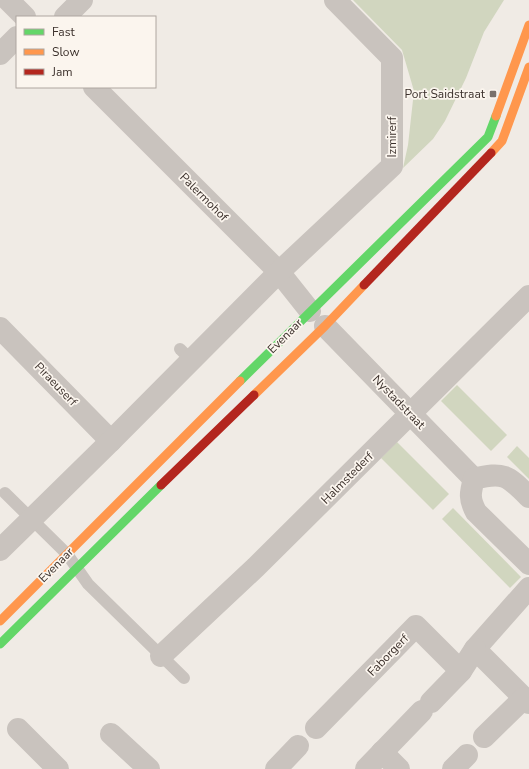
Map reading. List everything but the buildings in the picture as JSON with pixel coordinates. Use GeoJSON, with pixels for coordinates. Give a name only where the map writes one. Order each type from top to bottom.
{"type":"FeatureCollection","features":[{"type":"Feature","properties":{"kind":"street"},"geometry":{"type":"LineString","coordinates":[[66,16],[82,0]]}},
{"type":"Feature","properties":{"kind":"street","name":"Izmirerf"},"geometry":{"type":"LineString","coordinates":[[279,272],[392,166],[392,58],[335,0]]}},
{"type":"Feature","properties":{"kind":"street","name":"Evenaar"},"geometry":{"type":"LineString","coordinates":[[0,644],[318,318],[488,137],[529,25]]}},
{"type":"Feature","properties":{"kind":"street"},"geometry":{"type":"LineString","coordinates":[[0,54],[16,38]]}},
{"type":"Feature","properties":{"kind":"street","name":"Evenaar"},"geometry":{"type":"LineString","coordinates":[[0,621],[67,554],[318,318],[502,141],[529,67]]}},
{"type":"Feature","properties":{"kind":"street","name":"Palermohof"},"geometry":{"type":"LineString","coordinates":[[95,88],[279,272],[318,318]]}},
{"type":"Feature","properties":{"kind":"street"},"geometry":{"type":"LineString","coordinates":[[0,550],[111,441],[186,355],[279,272]]}},
{"type":"Feature","properties":{"kind":"street","name":"Halmstederf"},"geometry":{"type":"LineString","coordinates":[[161,656],[256,567],[529,296]]}},
{"type":"Feature","properties":{"kind":"street","name":"Nystadstraat"},"geometry":{"type":"LineString","coordinates":[[318,318],[474,479]]}},
{"type":"Feature","properties":{"kind":"street","name":"Piraeuserf"},"geometry":{"type":"LineString","coordinates":[[0,328],[111,441]]}},
{"type":"Feature","properties":{"kind":"street"},"geometry":{"type":"LineString","coordinates":[[529,497],[512,480],[504,476],[486,476],[474,479],[470,493],[471,502],[476,512],[529,564]]}},
{"type":"Feature","properties":{"kind":"street"},"geometry":{"type":"LineString","coordinates":[[366,769],[461,671],[475,650],[529,588]]}},
{"type":"Feature","properties":{"kind":"street","name":"Faborgerf"},"geometry":{"type":"LineString","coordinates":[[316,728],[416,626],[461,671]]}},
{"type":"Feature","properties":{"kind":"street"},"geometry":{"type":"LineString","coordinates":[[475,650],[526,700],[484,737]]}},
{"type":"Feature","properties":{"kind":"street"},"geometry":{"type":"LineString","coordinates":[[18,729],[58,769]]}},
{"type":"Feature","properties":{"kind":"street"},"geometry":{"type":"LineString","coordinates":[[112,734],[149,769]]}},
{"type":"Feature","properties":{"kind":"street"},"geometry":{"type":"LineString","coordinates":[[276,769],[298,746]]}},
{"type":"Feature","properties":{"kind":"street"},"geometry":{"type":"LineString","coordinates":[[382,752],[399,769]]}},
{"type":"Feature","properties":{"kind":"lane"},"geometry":{"type":"LineString","coordinates":[[5,494],[67,554],[88,584],[184,678]]}},
{"type":"Feature","properties":{"kind":"green space"},"geometry":{"type":"Polygon","coordinates":[[[353,0],[504,0],[484,32],[466,78],[445,121],[433,139],[403,168],[408,145],[414,91],[402,50],[353,0]]]}},
{"type":"Feature","properties":{"kind":"green space"},"geometry":{"type":"Polygon","coordinates":[[[457,385],[507,435],[491,451],[441,401],[457,385]]]}},
{"type":"Feature","properties":{"kind":"green space"},"geometry":{"type":"Polygon","coordinates":[[[397,442],[449,494],[433,510],[381,458],[397,442]]]}},
{"type":"Feature","properties":{"kind":"green space"},"geometry":{"type":"Polygon","coordinates":[[[517,446],[529,458],[529,479],[507,457],[517,446]]]}},
{"type":"Feature","properties":{"kind":"green space"},"geometry":{"type":"Polygon","coordinates":[[[453,508],[521,577],[510,588],[442,519],[453,508]]]}},
{"type":"Feature","properties":{"kind":"traffic: fast"},"geometry":{"type":"LineString","coordinates":[[240,381],[488,137],[496,116]]}},
{"type":"Feature","properties":{"kind":"traffic: fast"},"geometry":{"type":"LineString","coordinates":[[0,644],[161,485]]}},
{"type":"Feature","properties":{"kind":"traffic: slow"},"geometry":{"type":"LineString","coordinates":[[496,116],[529,25]]}},
{"type":"Feature","properties":{"kind":"traffic: slow"},"geometry":{"type":"LineString","coordinates":[[491,153],[502,141],[529,67]]}},
{"type":"Feature","properties":{"kind":"traffic: slow"},"geometry":{"type":"LineString","coordinates":[[254,395],[325,326],[364,285]]}},
{"type":"Feature","properties":{"kind":"traffic: slow"},"geometry":{"type":"LineString","coordinates":[[0,621],[240,381]]}},
{"type":"Feature","properties":{"kind":"traffic: jam"},"geometry":{"type":"LineString","coordinates":[[364,285],[491,153]]}},
{"type":"Feature","properties":{"kind":"traffic: jam"},"geometry":{"type":"LineString","coordinates":[[161,485],[254,395]]}},
{"type":"Feature","properties":{"kind":"place","name":"Port Saidstraat"},"geometry":{"type":"Point","coordinates":[493,94]}}]}
